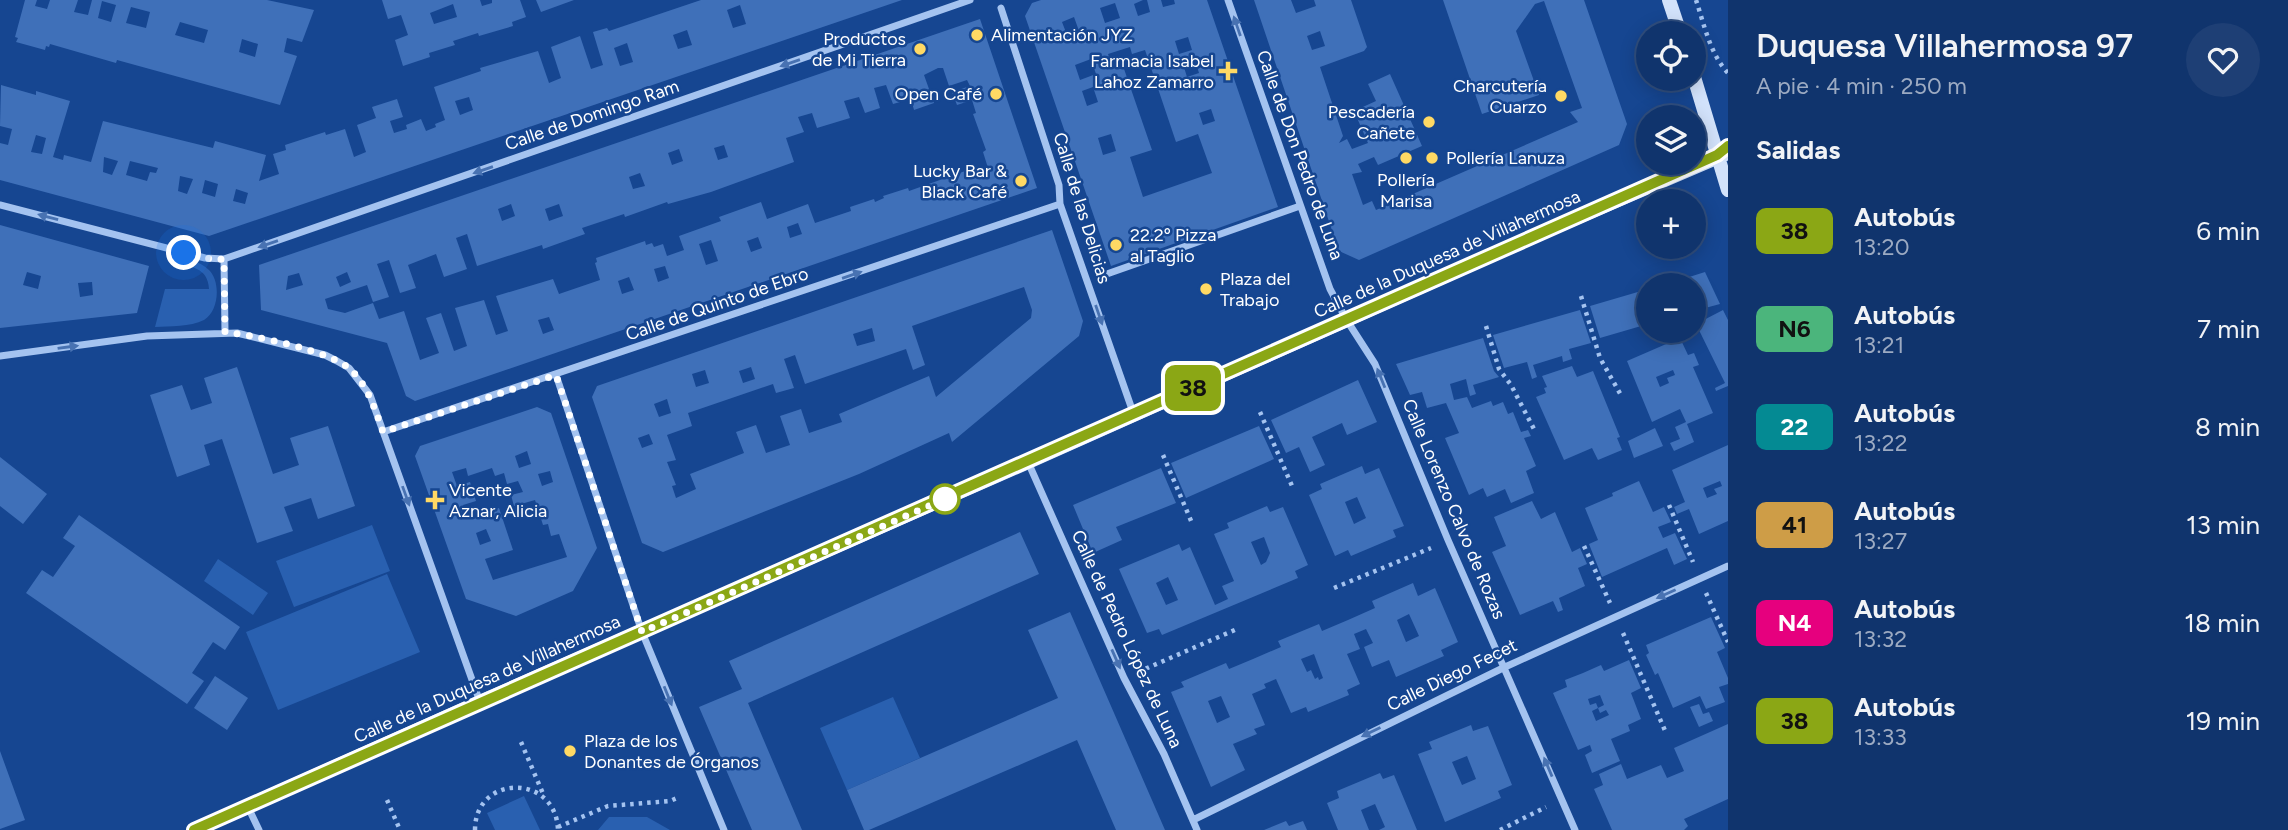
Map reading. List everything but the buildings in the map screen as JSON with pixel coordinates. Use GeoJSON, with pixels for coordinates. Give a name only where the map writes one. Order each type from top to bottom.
{"type":"FeatureCollection","features":[{"type":"Feature","properties":{"kind":"main road"},"geometry":{"type":"LineString","coordinates":[[1669,0],[1676,21]]}},
{"type":"Feature","properties":{"kind":"main road"},"geometry":{"type":"LineString","coordinates":[[1700,91],[1724,151],[1728,190]]}},
{"type":"Feature","properties":{"kind":"main road","name":"Calle de la Duquesa de Villahermosa"},"geometry":{"type":"LineString","coordinates":[[194,830],[1028,463],[1724,151]]}},
{"type":"Feature","properties":{"kind":"street","name":"Calle de Domingo Ram"},"geometry":{"type":"LineString","coordinates":[[0,205],[205,258],[224,259],[970,0]]}},
{"type":"Feature","properties":{"kind":"street","name":"Calle de Don Pedro de Luna"},"geometry":{"type":"LineString","coordinates":[[1228,0],[1300,206],[1331,289],[1346,319]]}},
{"type":"Feature","properties":{"kind":"street","name":"Calle de las Delicias"},"geometry":{"type":"LineString","coordinates":[[1001,8],[1059,185],[1060,204],[1133,415]]}},
{"type":"Feature","properties":{"kind":"street","name":"Calle de Quinto de Ebro"},"geometry":{"type":"LineString","coordinates":[[383,432],[1060,204]]}},
{"type":"Feature","properties":{"kind":"street"},"geometry":{"type":"LineString","coordinates":[[1104,275],[1300,206]]}},
{"type":"Feature","properties":{"kind":"street"},"geometry":{"type":"LineString","coordinates":[[224,259],[225,332]]}},
{"type":"Feature","properties":{"kind":"street","name":"Calle Lorenzo Calvo de Rozas"},"geometry":{"type":"LineString","coordinates":[[1346,319],[1375,363],[1448,540],[1575,830]]}},
{"type":"Feature","properties":{"kind":"street"},"geometry":{"type":"LineString","coordinates":[[0,356],[147,336],[225,332],[325,355],[349,368],[370,395],[480,702]]}},
{"type":"Feature","properties":{"kind":"street"},"geometry":{"type":"LineString","coordinates":[[556,375],[642,632],[724,830]]}},
{"type":"Feature","properties":{"kind":"street","name":"Calle de Pedro López de Luna"},"geometry":{"type":"LineString","coordinates":[[1028,463],[1124,678],[1164,754],[1197,830]]}},
{"type":"Feature","properties":{"kind":"street","name":"Calle Diego Fecet"},"geometry":{"type":"LineString","coordinates":[[1193,820],[1505,667],[1728,566]]}},
{"type":"Feature","properties":{"kind":"street"},"geometry":{"type":"LineString","coordinates":[[247,806],[258,830]]}},
{"type":"Feature","properties":{"kind":"path"},"geometry":{"type":"LineString","coordinates":[[1696,0],[1718,61],[1728,73]]}},
{"type":"Feature","properties":{"kind":"path"},"geometry":{"type":"LineString","coordinates":[[1581,296],[1600,358],[1622,397]]}},
{"type":"Feature","properties":{"kind":"path"},"geometry":{"type":"LineString","coordinates":[[1486,326],[1499,369],[1511,385],[1535,431]]}},
{"type":"Feature","properties":{"kind":"path"},"geometry":{"type":"LineString","coordinates":[[1260,412],[1292,486]]}},
{"type":"Feature","properties":{"kind":"path"},"geometry":{"type":"LineString","coordinates":[[1163,455],[1192,523]]}},
{"type":"Feature","properties":{"kind":"path"},"geometry":{"type":"LineString","coordinates":[[1334,588],[1448,540]]}},
{"type":"Feature","properties":{"kind":"path"},"geometry":{"type":"LineString","coordinates":[[1584,546],[1666,733]]}},
{"type":"Feature","properties":{"kind":"path"},"geometry":{"type":"LineString","coordinates":[[1124,678],[1237,629]]}},
{"type":"Feature","properties":{"kind":"path"},"geometry":{"type":"LineString","coordinates":[[521,742],[544,797]]}},
{"type":"Feature","properties":{"kind":"path"},"geometry":{"type":"LineString","coordinates":[[475,830],[479,810],[486,799],[509,787],[522,787],[544,797],[552,806],[558,829],[608,806],[670,801],[677,797]]}},
{"type":"Feature","properties":{"kind":"path"},"geometry":{"type":"LineString","coordinates":[[387,800],[400,830]]}},
{"type":"Feature","properties":{"kind":"path"},"geometry":{"type":"LineString","coordinates":[[1500,830],[1562,800]]}},
{"type":"Feature","properties":{"kind":"shaded area"},"geometry":{"type":"Polygon","coordinates":[[[173,257],[192,260],[209,270],[213,275],[217,296],[213,310],[204,320],[180,326],[155,327],[165,289],[209,289],[202,272],[172,263],[173,257]]]}},
{"type":"Feature","properties":{"kind":"shaded area"},"geometry":{"type":"Polygon","coordinates":[[[372,525],[390,571],[294,607],[276,561],[372,525]]]}},
{"type":"Feature","properties":{"kind":"shaded area"},"geometry":{"type":"Polygon","coordinates":[[[218,559],[268,593],[253,615],[204,581],[218,559]]]}},
{"type":"Feature","properties":{"kind":"shaded area"},"geometry":{"type":"Polygon","coordinates":[[[387,574],[420,652],[278,710],[246,632],[387,574]]]}},
{"type":"Feature","properties":{"kind":"shaded area"},"geometry":{"type":"Polygon","coordinates":[[[893,697],[920,758],[847,790],[820,728],[893,697]]]}},
{"type":"Feature","properties":{"kind":"shaded area"},"geometry":{"type":"Polygon","coordinates":[[[524,796],[540,830],[495,830],[487,813],[524,796]]]}},
{"type":"Feature","properties":{"kind":"shaded area"},"geometry":{"type":"Polygon","coordinates":[[[609,817],[647,817],[670,830],[598,830],[609,817]]]}},
{"type":"Feature","properties":{"kind":"bus line","name":"38"},"geometry":{"type":"LineString","coordinates":[[194,830],[1028,463],[1717,155],[1728,146]]}},
{"type":"Feature","properties":{"kind":"place","name":"Alimentación JYZ"},"geometry":{"type":"Point","coordinates":[977,35]}},
{"type":"Feature","properties":{"kind":"place","name":"Productos de Mi Tierra"},"geometry":{"type":"Point","coordinates":[920,49]}},
{"type":"Feature","properties":{"kind":"place","name":"Farmacia Isabel Lahoz Zamarro"},"geometry":{"type":"Point","coordinates":[1228,71]}},
{"type":"Feature","properties":{"kind":"place","name":"Open Café"},"geometry":{"type":"Point","coordinates":[996,94]}},
{"type":"Feature","properties":{"kind":"place","name":"Charcutería Cuarzo"},"geometry":{"type":"Point","coordinates":[1561,96]}},
{"type":"Feature","properties":{"kind":"place","name":"Pescadería Cañete"},"geometry":{"type":"Point","coordinates":[1429,122]}},
{"type":"Feature","properties":{"kind":"place","name":"Pollería Marisa"},"geometry":{"type":"Point","coordinates":[1406,158]}},
{"type":"Feature","properties":{"kind":"place","name":"Pollería Lanuza"},"geometry":{"type":"Point","coordinates":[1432,158]}},
{"type":"Feature","properties":{"kind":"place","name":"Lucky Bar & Black Café"},"geometry":{"type":"Point","coordinates":[1021,181]}},
{"type":"Feature","properties":{"kind":"place","name":"22.2º Pizza al Taglio"},"geometry":{"type":"Point","coordinates":[1116,245]}},
{"type":"Feature","properties":{"kind":"place","name":"Plaza del Trabajo"},"geometry":{"type":"Point","coordinates":[1206,289]}},
{"type":"Feature","properties":{"kind":"place","name":"Vicente Aznar, Alicia"},"geometry":{"type":"Point","coordinates":[435,500]}},
{"type":"Feature","properties":{"kind":"place","name":"Plaza de los Donantes de Órganos"},"geometry":{"type":"Point","coordinates":[570,751]}},
{"type":"Feature","properties":{"kind":"route"},"geometry":{"type":"LineString","coordinates":[[184,253],[216,260],[224,259],[225,332],[325,355],[349,368],[370,395],[383,432],[556,375],[642,632],[947,498],[945,499]]}}]}
